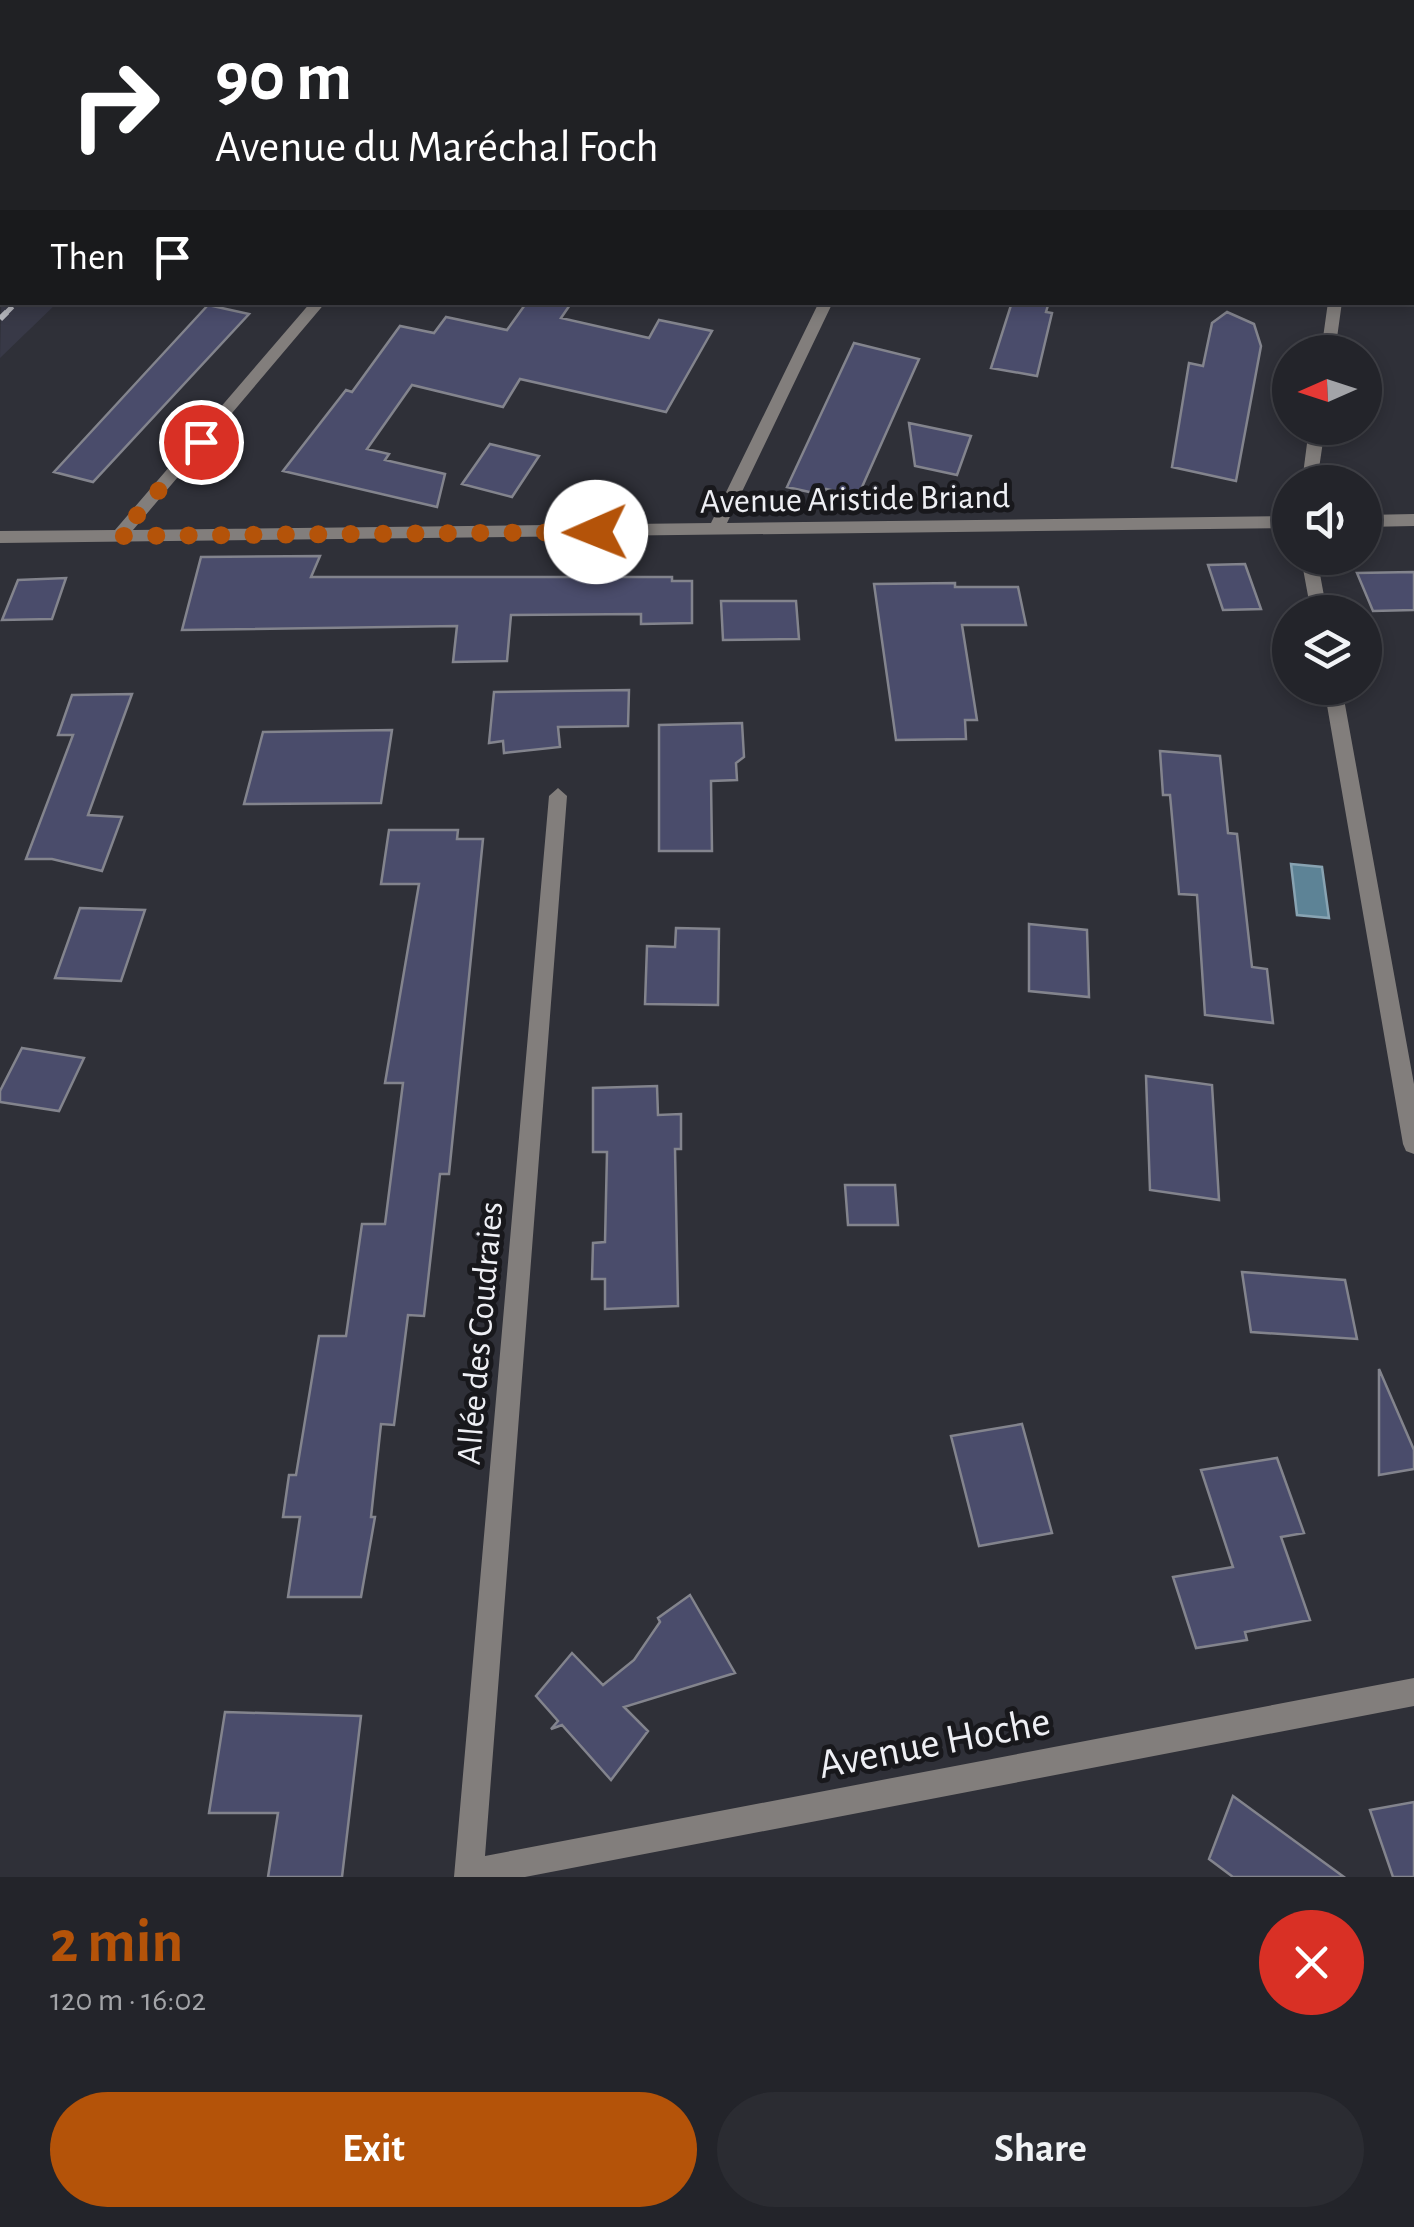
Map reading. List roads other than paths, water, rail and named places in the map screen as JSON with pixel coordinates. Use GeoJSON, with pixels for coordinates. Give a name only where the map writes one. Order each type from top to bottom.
{"type":"FeatureCollection","features":[{"type":"Feature","properties":{"kind":"street"},"geometry":{"type":"LineString","coordinates":[[119,536],[316,305]]}},
{"type":"Feature","properties":{"kind":"street"},"geometry":{"type":"LineString","coordinates":[[716,530],[825,305]]}},
{"type":"Feature","properties":{"kind":"street"},"geometry":{"type":"LineString","coordinates":[[1330,335],[1335,305]]}},
{"type":"Feature","properties":{"kind":"street"},"geometry":{"type":"LineString","coordinates":[[1382,521],[1414,520]]}},
{"type":"Feature","properties":{"kind":"street","name":"Avenue Aristide Briand"},"geometry":{"type":"LineString","coordinates":[[0,537],[1272,522]]}},
{"type":"Feature","properties":{"kind":"street"},"geometry":{"type":"LineString","coordinates":[[1336,705],[1414,1144]]}},
{"type":"Feature","properties":{"kind":"street","name":"Allée des Coudraies"},"geometry":{"type":"LineString","coordinates":[[469,1875],[558,796]]}},
{"type":"Feature","properties":{"kind":"street","name":"Avenue Hoche"},"geometry":{"type":"LineString","coordinates":[[469,1875],[1414,1692]]}},
{"type":"Feature","properties":{"kind":"water"},"geometry":{"type":"Polygon","coordinates":[[[1291,864],[1322,867],[1329,918],[1297,915],[1291,864]]]}},
{"type":"Feature","properties":{"kind":"railway"},"geometry":{"type":"LineString","coordinates":[[0,319],[14,305]]}}]}
